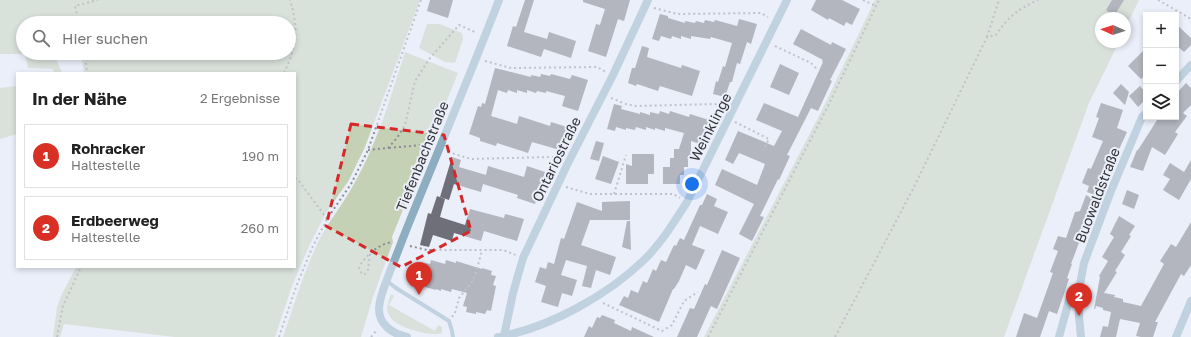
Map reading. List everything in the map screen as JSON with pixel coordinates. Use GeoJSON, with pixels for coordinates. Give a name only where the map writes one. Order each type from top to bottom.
{"type":"FeatureCollection","features":[{"type":"Feature","properties":{"kind":"street","name":"Tiefenbachstraße"},"geometry":{"type":"LineString","coordinates":[[407,337],[392,332],[384,323],[380,316],[379,309],[382,295],[401,243],[499,0]]}},
{"type":"Feature","properties":{"kind":"street","name":"Ontariostraße"},"geometry":{"type":"LineString","coordinates":[[501,336],[523,258],[648,0]]}},
{"type":"Feature","properties":{"kind":"street","name":"Weinklinge"},"geometry":{"type":"LineString","coordinates":[[501,336],[520,332],[548,322],[598,296],[623,279],[646,258],[667,233],[687,202],[787,0]]}},
{"type":"Feature","properties":{"kind":"street"},"geometry":{"type":"LineString","coordinates":[[1179,78],[1191,65]]}},
{"type":"Feature","properties":{"kind":"street","name":"Buowaldstraße"},"geometry":{"type":"LineString","coordinates":[[1081,337],[1079,290],[1084,263],[1143,116]]}},
{"type":"Feature","properties":{"kind":"street","name":"Buowaldstraße"},"geometry":{"type":"LineString","coordinates":[[1060,337],[1070,297],[1079,290]]}},
{"type":"Feature","properties":{"kind":"street"},"geometry":{"type":"LineString","coordinates":[[1176,337],[1191,301]]}},
{"type":"Feature","properties":{"kind":"lane"},"geometry":{"type":"LineString","coordinates":[[387,281],[449,320],[452,330],[452,337]]}},
{"type":"Feature","properties":{"kind":"path"},"geometry":{"type":"LineString","coordinates":[[77,16],[75,6],[98,0]]}},
{"type":"Feature","properties":{"kind":"path"},"geometry":{"type":"LineString","coordinates":[[290,0],[295,16]]}},
{"type":"Feature","properties":{"kind":"path"},"geometry":{"type":"LineString","coordinates":[[279,337],[296,287],[312,248],[328,219],[351,184],[368,150],[421,0]]}},
{"type":"Feature","properties":{"kind":"path"},"geometry":{"type":"LineString","coordinates":[[863,0],[876,6]]}},
{"type":"Feature","properties":{"kind":"path"},"geometry":{"type":"LineString","coordinates":[[708,337],[820,122],[879,0]]}},
{"type":"Feature","properties":{"kind":"path"},"geometry":{"type":"LineString","coordinates":[[835,337],[913,189],[986,37],[999,0]]}},
{"type":"Feature","properties":{"kind":"path"},"geometry":{"type":"LineString","coordinates":[[986,37],[996,35],[1006,20],[1022,8],[1038,0]]}},
{"type":"Feature","properties":{"kind":"path"},"geometry":{"type":"LineString","coordinates":[[1158,0],[1191,19]]}},
{"type":"Feature","properties":{"kind":"path"},"geometry":{"type":"LineString","coordinates":[[662,10],[677,14],[761,13],[776,21]]}},
{"type":"Feature","properties":{"kind":"path"},"geometry":{"type":"LineString","coordinates":[[388,148],[397,138],[405,125],[415,81],[430,58],[459,25],[485,37]]}},
{"type":"Feature","properties":{"kind":"path"},"geometry":{"type":"LineString","coordinates":[[766,42],[811,63],[817,69]]}},
{"type":"Feature","properties":{"kind":"path"},"geometry":{"type":"LineString","coordinates":[[476,58],[511,68],[597,67],[612,75]]}},
{"type":"Feature","properties":{"kind":"path"},"geometry":{"type":"LineString","coordinates":[[86,60],[88,72]]}},
{"type":"Feature","properties":{"kind":"path"},"geometry":{"type":"LineString","coordinates":[[284,72],[290,60]]}},
{"type":"Feature","properties":{"kind":"path"},"geometry":{"type":"LineString","coordinates":[[603,94],[626,104],[636,106],[715,104],[769,139],[763,150]]}},
{"type":"Feature","properties":{"kind":"path"},"geometry":{"type":"LineString","coordinates":[[368,150],[440,146],[471,159],[552,157],[567,165]]}},
{"type":"Feature","properties":{"kind":"path"},"geometry":{"type":"LineString","coordinates":[[614,194],[626,155]]}},
{"type":"Feature","properties":{"kind":"path"},"geometry":{"type":"LineString","coordinates":[[296,179],[328,219]]}},
{"type":"Feature","properties":{"kind":"path"},"geometry":{"type":"LineString","coordinates":[[558,184],[590,194],[673,194],[687,202]]}},
{"type":"Feature","properties":{"kind":"path"},"geometry":{"type":"LineString","coordinates":[[370,254],[368,270],[366,274],[362,274],[360,272],[360,265],[367,256],[375,250],[389,242],[401,243],[427,250],[503,250],[523,258]]}},
{"type":"Feature","properties":{"kind":"path"},"geometry":{"type":"LineString","coordinates":[[449,320],[455,313],[459,298],[472,282],[482,250]]}},
{"type":"Feature","properties":{"kind":"path"},"geometry":{"type":"LineString","coordinates":[[57,337],[63,306],[80,268]]}},
{"type":"Feature","properties":{"kind":"path"},"geometry":{"type":"LineString","coordinates":[[598,296],[604,304],[662,331],[672,325],[684,301],[698,292]]}},
{"type":"Feature","properties":{"kind":"highlighted area"},"geometry":{"type":"Polygon","coordinates":[[[351,124],[444,135],[471,231],[401,267],[326,226],[351,124]]]}},
{"type":"Feature","properties":{"kind":"green space"},"geometry":{"type":"Polygon","coordinates":[[[0,0],[420,0],[365,147],[349,180],[326,213],[309,246],[292,286],[275,337],[175,337],[64,324],[60,337],[53,337],[57,307],[75,268],[296,268],[296,72],[84,72],[82,60],[296,60],[296,16],[16,16],[16,54],[0,54],[0,0]]]}},
{"type":"Feature","properties":{"kind":"green space"},"geometry":{"type":"Polygon","coordinates":[[[875,0],[1139,0],[1131,17],[1131,12],[1095,12],[1095,48],[1116,48],[1089,103],[1004,337],[704,337],[820,114],[875,0]]]}},
{"type":"Feature","properties":{"kind":"green space"},"geometry":{"type":"Polygon","coordinates":[[[427,24],[440,24],[462,33],[463,39],[455,63],[445,62],[419,48],[427,24]]]}},
{"type":"Feature","properties":{"kind":"green space"},"geometry":{"type":"Polygon","coordinates":[[[405,52],[458,73],[392,237],[393,242],[373,297],[361,337],[283,337],[302,282],[318,243],[359,175],[375,141],[405,52]]]}},
{"type":"Feature","properties":{"kind":"green space"},"geometry":{"type":"Polygon","coordinates":[[[26,60],[57,60],[62,72],[54,72],[53,69],[28,68],[26,60]]]}},
{"type":"Feature","properties":{"kind":"green space"},"geometry":{"type":"Polygon","coordinates":[[[16,86],[16,134],[0,139],[0,88],[16,86]]]}},
{"type":"Feature","properties":{"kind":"green space"},"geometry":{"type":"Polygon","coordinates":[[[391,294],[394,296],[389,305],[435,331],[438,325],[442,327],[442,333],[430,334],[398,324],[389,315],[387,310],[391,294]]]}},
{"type":"Feature","properties":{"kind":"building"},"geometry":{"type":"Polygon","coordinates":[[[430,0],[453,0],[448,18],[427,11],[430,0]]]}},
{"type":"Feature","properties":{"kind":"building"},"geometry":{"type":"Polygon","coordinates":[[[525,0],[534,0],[524,32],[547,39],[549,32],[576,41],[571,58],[544,49],[541,57],[507,46],[513,26],[516,27],[525,0]]]}},
{"type":"Feature","properties":{"kind":"building"},"geometry":{"type":"Polygon","coordinates":[[[583,0],[630,0],[624,21],[618,19],[606,57],[588,51],[596,24],[600,25],[605,9],[583,2],[583,0]]]}},
{"type":"Feature","properties":{"kind":"building"},"geometry":{"type":"Polygon","coordinates":[[[816,0],[842,0],[860,9],[852,25],[846,22],[844,26],[829,18],[828,20],[811,10],[816,0]]]}},
{"type":"Feature","properties":{"kind":"building"},"geometry":{"type":"Polygon","coordinates":[[[1112,0],[1124,0],[1116,12],[1109,12],[1106,10],[1112,0]]]}},
{"type":"Feature","properties":{"kind":"building"},"geometry":{"type":"Polygon","coordinates":[[[660,14],[685,23],[685,21],[704,23],[705,20],[714,22],[715,20],[737,26],[739,19],[757,24],[751,44],[747,42],[740,64],[737,63],[732,82],[730,82],[725,97],[713,94],[716,81],[718,82],[723,66],[725,67],[732,43],[711,37],[710,39],[691,36],[691,39],[681,36],[681,39],[672,36],[671,39],[661,36],[659,41],[652,39],[660,14]]]}},
{"type":"Feature","properties":{"kind":"building"},"geometry":{"type":"Polygon","coordinates":[[[1179,27],[1191,38],[1191,45],[1184,52],[1179,48],[1179,27]]]}},
{"type":"Feature","properties":{"kind":"building"},"geometry":{"type":"Polygon","coordinates":[[[801,29],[831,45],[832,42],[846,49],[830,80],[832,81],[818,111],[811,108],[787,155],[790,156],[760,216],[764,217],[752,241],[739,234],[754,204],[715,185],[722,169],[757,185],[765,164],[739,153],[733,164],[725,160],[738,131],[774,146],[782,131],[756,120],[764,103],[798,117],[823,62],[823,60],[793,44],[801,29]]]}},
{"type":"Feature","properties":{"kind":"building"},"geometry":{"type":"Polygon","coordinates":[[[642,46],[649,48],[647,57],[681,68],[682,65],[700,71],[692,96],[660,86],[658,91],[637,84],[636,86],[628,83],[632,68],[635,68],[642,46]]]}},
{"type":"Feature","properties":{"kind":"building"},"geometry":{"type":"Polygon","coordinates":[[[1143,51],[1143,77],[1141,79],[1128,66],[1143,51]]]}},
{"type":"Feature","properties":{"kind":"building"},"geometry":{"type":"Polygon","coordinates":[[[780,64],[799,73],[789,95],[770,87],[780,64]]]}},
{"type":"Feature","properties":{"kind":"building"},"geometry":{"type":"Polygon","coordinates":[[[495,68],[531,77],[531,75],[540,77],[541,74],[550,76],[551,74],[570,79],[572,75],[588,80],[578,111],[562,106],[565,96],[546,91],[546,93],[537,91],[536,93],[527,90],[527,93],[517,90],[517,93],[508,90],[507,93],[498,90],[491,116],[517,124],[519,116],[550,126],[551,122],[567,127],[560,150],[532,142],[528,153],[497,143],[496,146],[480,141],[480,138],[469,134],[478,106],[481,107],[482,103],[485,104],[495,68]]]}},
{"type":"Feature","properties":{"kind":"building"},"geometry":{"type":"Polygon","coordinates":[[[1186,83],[1191,88],[1191,105],[1183,113],[1187,116],[1175,132],[1178,134],[1165,155],[1152,147],[1143,171],[1130,167],[1137,150],[1157,120],[1179,120],[1179,91],[1186,83]]]}},
{"type":"Feature","properties":{"kind":"building"},"geometry":{"type":"Polygon","coordinates":[[[1121,84],[1129,92],[1125,105],[1113,93],[1121,84]]]}},
{"type":"Feature","properties":{"kind":"building"},"geometry":{"type":"Polygon","coordinates":[[[1140,86],[1143,90],[1143,102],[1138,107],[1129,96],[1140,86]]]}},
{"type":"Feature","properties":{"kind":"building"},"geometry":{"type":"Polygon","coordinates":[[[1101,103],[1123,110],[1117,128],[1127,132],[1111,167],[1107,166],[1095,195],[1087,192],[1089,186],[1082,183],[1088,168],[1091,169],[1103,141],[1092,137],[1099,118],[1096,117],[1101,103]]]}},
{"type":"Feature","properties":{"kind":"building"},"geometry":{"type":"Polygon","coordinates":[[[614,104],[622,106],[621,109],[640,114],[640,112],[650,115],[650,112],[659,114],[660,111],[669,114],[670,111],[689,117],[690,114],[709,120],[700,144],[691,141],[691,158],[688,158],[688,167],[684,167],[684,175],[680,175],[680,184],[663,184],[663,167],[670,167],[670,158],[674,158],[674,149],[679,149],[684,133],[665,128],[665,131],[646,127],[646,130],[636,127],[635,130],[626,128],[626,130],[616,127],[615,131],[607,129],[614,104]]]}},
{"type":"Feature","properties":{"kind":"building"},"geometry":{"type":"Polygon","coordinates":[[[596,141],[604,143],[599,161],[590,159],[596,141]]]}},
{"type":"Feature","properties":{"kind":"building"},"geometry":{"type":"Polygon","coordinates":[[[632,154],[654,154],[654,174],[648,174],[648,184],[626,184],[626,164],[632,166],[632,154]]]}},
{"type":"Feature","properties":{"kind":"building"},"geometry":{"type":"Polygon","coordinates":[[[603,156],[619,162],[611,184],[595,179],[603,156]]]}},
{"type":"Feature","properties":{"kind":"building"},"geometry":{"type":"Polygon","coordinates":[[[452,157],[461,160],[459,167],[486,175],[488,166],[524,177],[527,166],[545,172],[535,204],[517,198],[518,195],[483,184],[481,192],[454,184],[449,200],[440,197],[452,157]]]}},
{"type":"Feature","properties":{"kind":"building"},"geometry":{"type":"Polygon","coordinates":[[[1191,160],[1191,179],[1179,200],[1163,190],[1170,179],[1163,175],[1170,163],[1184,172],[1191,160]]]}},
{"type":"Feature","properties":{"kind":"building"},"geometry":{"type":"Polygon","coordinates":[[[1127,190],[1139,195],[1134,209],[1122,204],[1127,190]]]}},
{"type":"Feature","properties":{"kind":"building"},"geometry":{"type":"Polygon","coordinates":[[[707,194],[717,199],[714,206],[728,212],[718,234],[700,226],[692,245],[705,250],[696,270],[686,265],[679,281],[673,289],[659,322],[619,305],[624,296],[628,298],[631,290],[638,293],[643,281],[647,283],[653,269],[656,271],[661,260],[666,262],[674,245],[676,246],[680,238],[684,240],[700,205],[702,205],[707,194]]]}},
{"type":"Feature","properties":{"kind":"building"},"geometry":{"type":"Polygon","coordinates":[[[1086,195],[1095,200],[1071,264],[1067,278],[1069,279],[1057,314],[1049,311],[1040,337],[1016,337],[1024,313],[1037,318],[1053,273],[1050,272],[1058,251],[1053,249],[1058,236],[1066,238],[1075,212],[1080,211],[1086,195]]]}},
{"type":"Feature","properties":{"kind":"building"},"geometry":{"type":"Polygon","coordinates":[[[437,196],[445,199],[440,217],[465,225],[470,209],[504,218],[505,214],[524,219],[517,241],[484,231],[481,241],[454,233],[452,241],[433,235],[429,247],[420,245],[428,213],[431,214],[437,196]]]}},
{"type":"Feature","properties":{"kind":"building"},"geometry":{"type":"Polygon","coordinates":[[[630,201],[630,220],[590,220],[581,245],[616,257],[610,275],[596,270],[591,288],[582,286],[587,266],[566,260],[561,275],[577,280],[572,296],[562,293],[558,307],[541,302],[546,286],[535,282],[540,267],[546,269],[548,262],[554,264],[561,238],[564,239],[577,202],[602,211],[602,202],[630,201]]]}},
{"type":"Feature","properties":{"kind":"building"},"geometry":{"type":"Polygon","coordinates":[[[1119,216],[1135,226],[1129,235],[1131,236],[1121,252],[1125,255],[1115,271],[1117,272],[1104,293],[1115,295],[1114,297],[1123,299],[1123,302],[1141,306],[1164,264],[1160,261],[1171,244],[1176,247],[1191,222],[1191,265],[1184,276],[1181,274],[1155,322],[1158,322],[1153,337],[1136,336],[1140,323],[1120,319],[1116,337],[1100,337],[1103,326],[1108,327],[1111,312],[1096,306],[1094,309],[1099,276],[1108,261],[1102,257],[1114,237],[1110,234],[1119,216]]]}},
{"type":"Feature","properties":{"kind":"building"},"geometry":{"type":"Polygon","coordinates":[[[627,221],[630,221],[631,250],[622,247],[627,221]]]}},
{"type":"Feature","properties":{"kind":"building"},"geometry":{"type":"Polygon","coordinates":[[[722,250],[740,258],[717,309],[711,306],[697,337],[677,337],[690,308],[694,309],[705,284],[707,285],[722,250]]]}},
{"type":"Feature","properties":{"kind":"building"},"geometry":{"type":"Polygon","coordinates":[[[431,260],[445,264],[446,260],[456,263],[456,261],[492,271],[491,275],[496,276],[493,285],[496,286],[491,311],[487,310],[485,314],[466,312],[467,307],[463,306],[467,293],[452,289],[451,292],[425,287],[429,274],[422,272],[425,263],[430,264],[431,260]]]}},
{"type":"Feature","properties":{"kind":"building"},"geometry":{"type":"Polygon","coordinates":[[[602,315],[615,320],[614,323],[631,331],[632,327],[654,337],[584,337],[589,326],[592,328],[597,317],[600,318],[602,315]]]}},
{"type":"Feature","properties":{"kind":"place","name":"Rohracker"},"geometry":{"type":"Point","coordinates":[419,295]}},
{"type":"Feature","properties":{"kind":"place","name":"Erdbeerweg"},"geometry":{"type":"Point","coordinates":[1079,316]}}]}
